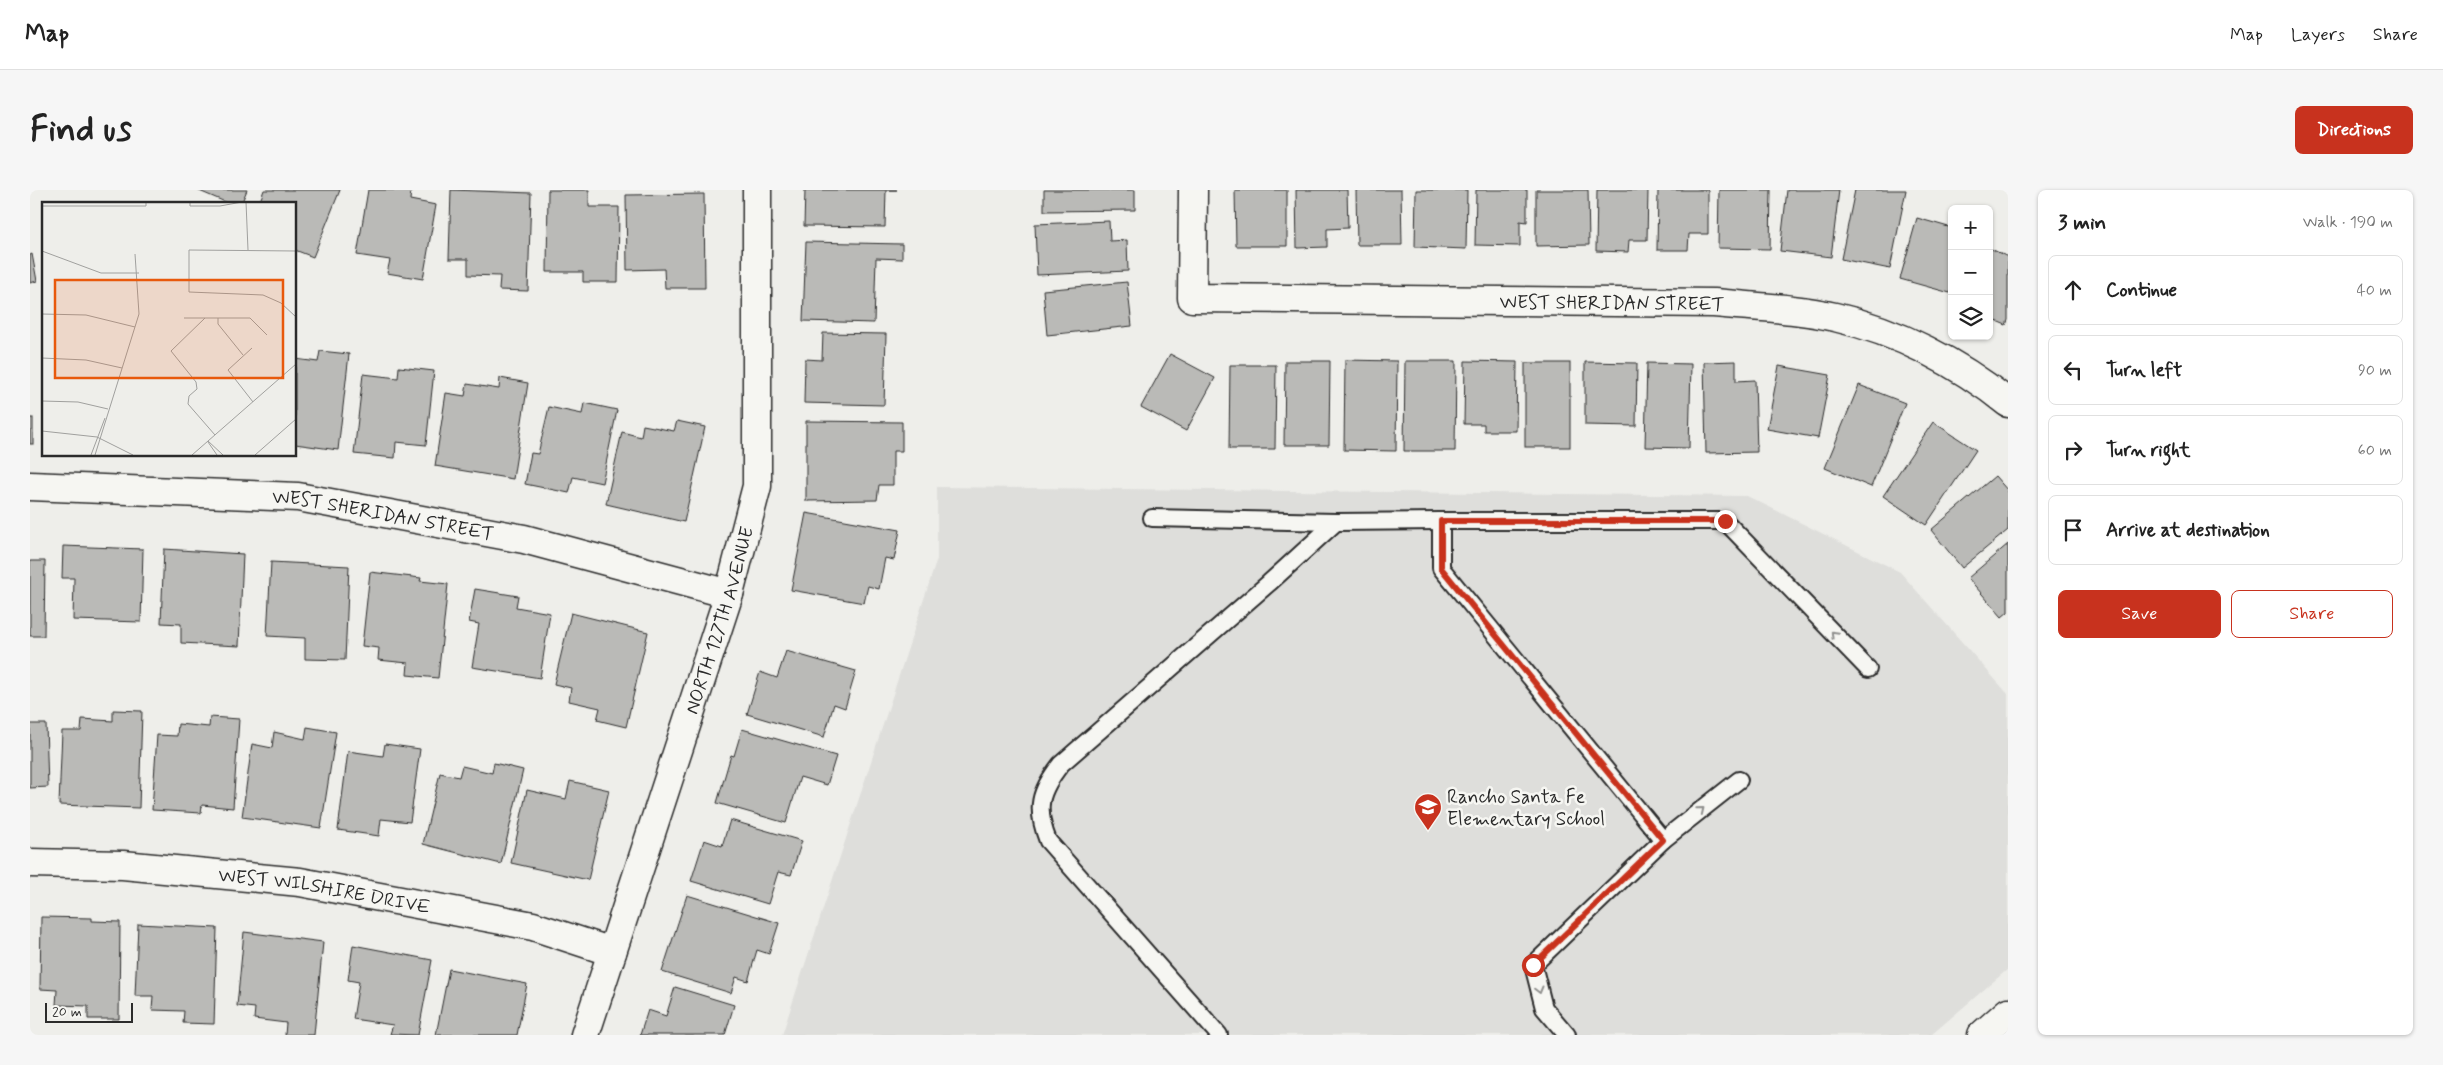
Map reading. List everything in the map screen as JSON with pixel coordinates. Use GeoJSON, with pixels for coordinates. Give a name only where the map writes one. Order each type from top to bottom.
{"type":"FeatureCollection","features":[{"type":"Feature","properties":{"kind":"street","name":"NORTH 127TH AVENUE"},"geometry":{"type":"LineString","coordinates":[[585,1035],[729,594],[757,486],[757,190]]}},
{"type":"Feature","properties":{"kind":"street","name":"WEST SHERIDAN STREET"},"geometry":{"type":"LineString","coordinates":[[1193,190],[1192,298],[1714,303],[1778,309],[1835,317],[1878,330],[1920,347],[1988,387],[2008,403]]}},
{"type":"Feature","properties":{"kind":"street","name":"WEST SHERIDAN STREET"},"geometry":{"type":"LineString","coordinates":[[30,486],[68,486],[298,497],[524,539],[729,594]]}},
{"type":"Feature","properties":{"kind":"street","name":"WEST WILSHIRE DRIVE"},"geometry":{"type":"LineString","coordinates":[[30,863],[123,865],[300,882],[534,926],[612,952]]}},
{"type":"Feature","properties":{"kind":"street"},"geometry":{"type":"LineString","coordinates":[[1982,1035],[2008,1012]]}},
{"type":"Feature","properties":{"kind":"lane"},"geometry":{"type":"LineString","coordinates":[[1152,518],[1336,522],[1725,521],[1868,669]]}},
{"type":"Feature","properties":{"kind":"lane"},"geometry":{"type":"LineString","coordinates":[[1441,521],[1441,568],[1663,840]]}},
{"type":"Feature","properties":{"kind":"lane"},"geometry":{"type":"LineString","coordinates":[[1219,1035],[1048,841],[1041,823],[1039,806],[1045,784],[1061,764],[1269,583],[1336,522]]}},
{"type":"Feature","properties":{"kind":"lane"},"geometry":{"type":"LineString","coordinates":[[1567,1035],[1544,1008],[1533,965],[1663,840],[1739,780]]}},
{"type":"Feature","properties":{"kind":"shaded area","name":"Rancho Santa Fe Elementary School"},"geometry":{"type":"Polygon","coordinates":[[[937,487],[1747,496],[1900,572],[2008,694],[2008,969],[1931,1035],[782,1035],[937,559],[937,487]]]}},
{"type":"Feature","properties":{"kind":"building"},"geometry":{"type":"Polygon","coordinates":[[[197,190],[247,190],[242,202],[225,202],[197,190]]]}},
{"type":"Feature","properties":{"kind":"building"},"geometry":{"type":"Polygon","coordinates":[[[264,190],[340,190],[313,257],[296,250],[296,202],[260,202],[264,190]]]}},
{"type":"Feature","properties":{"kind":"building"},"geometry":{"type":"Polygon","coordinates":[[[368,190],[411,190],[410,200],[436,205],[423,279],[387,273],[390,260],[357,255],[368,190]]]}},
{"type":"Feature","properties":{"kind":"building"},"geometry":{"type":"Polygon","coordinates":[[[451,190],[531,193],[528,291],[499,290],[500,276],[468,275],[468,259],[449,259],[451,190]]]}},
{"type":"Feature","properties":{"kind":"building"},"geometry":{"type":"Polygon","coordinates":[[[548,190],[589,190],[589,207],[619,207],[618,282],[583,282],[583,272],[547,272],[548,190]]]}},
{"type":"Feature","properties":{"kind":"building"},"geometry":{"type":"Polygon","coordinates":[[[805,190],[886,190],[885,227],[804,226],[805,190]]]}},
{"type":"Feature","properties":{"kind":"building"},"geometry":{"type":"Polygon","coordinates":[[[1044,190],[1135,190],[1135,210],[1044,211],[1044,190]]]}},
{"type":"Feature","properties":{"kind":"building"},"geometry":{"type":"Polygon","coordinates":[[[1235,190],[1287,190],[1287,246],[1236,246],[1235,190]]]}},
{"type":"Feature","properties":{"kind":"building"},"geometry":{"type":"Polygon","coordinates":[[[1296,190],[1347,190],[1348,228],[1327,229],[1327,247],[1297,248],[1296,190]]]}},
{"type":"Feature","properties":{"kind":"building"},"geometry":{"type":"Polygon","coordinates":[[[1356,190],[1401,190],[1402,245],[1357,245],[1356,190]]]}},
{"type":"Feature","properties":{"kind":"building"},"geometry":{"type":"Polygon","coordinates":[[[1416,190],[1467,190],[1466,249],[1415,247],[1416,190]]]}},
{"type":"Feature","properties":{"kind":"building"},"geometry":{"type":"Polygon","coordinates":[[[1476,190],[1527,190],[1527,222],[1520,221],[1520,246],[1475,245],[1476,190]]]}},
{"type":"Feature","properties":{"kind":"building"},"geometry":{"type":"Polygon","coordinates":[[[1536,190],[1588,190],[1589,245],[1536,246],[1536,190]]]}},
{"type":"Feature","properties":{"kind":"building"},"geometry":{"type":"Polygon","coordinates":[[[1597,190],[1648,190],[1647,240],[1629,240],[1628,252],[1596,251],[1597,190]]]}},
{"type":"Feature","properties":{"kind":"building"},"geometry":{"type":"Polygon","coordinates":[[[1658,190],[1708,190],[1708,234],[1689,234],[1688,250],[1657,250],[1658,190]]]}},
{"type":"Feature","properties":{"kind":"building"},"geometry":{"type":"Polygon","coordinates":[[[1719,190],[1771,190],[1770,249],[1718,248],[1719,190]]]}},
{"type":"Feature","properties":{"kind":"building"},"geometry":{"type":"Polygon","coordinates":[[[1787,190],[1839,190],[1831,257],[1780,251],[1787,190]]]}},
{"type":"Feature","properties":{"kind":"building"},"geometry":{"type":"Polygon","coordinates":[[[1855,190],[1906,190],[1890,269],[1841,259],[1855,190]]]}},
{"type":"Feature","properties":{"kind":"building"},"geometry":{"type":"Polygon","coordinates":[[[704,194],[705,288],[665,288],[664,269],[627,270],[626,195],[704,194]]]}},
{"type":"Feature","properties":{"kind":"building"},"geometry":{"type":"Polygon","coordinates":[[[1917,218],[1948,227],[1948,292],[1900,279],[1917,218]]]}},
{"type":"Feature","properties":{"kind":"building"},"geometry":{"type":"Polygon","coordinates":[[[1109,221],[1110,241],[1127,240],[1128,271],[1037,275],[1035,224],[1109,221]]]}},
{"type":"Feature","properties":{"kind":"building"},"geometry":{"type":"Polygon","coordinates":[[[806,242],[902,244],[902,259],[876,258],[874,323],[803,321],[806,242]]]}},
{"type":"Feature","properties":{"kind":"building"},"geometry":{"type":"Polygon","coordinates":[[[1993,250],[2008,257],[2008,320],[2006,325],[1993,320],[1993,250]]]}},
{"type":"Feature","properties":{"kind":"building"},"geometry":{"type":"Polygon","coordinates":[[[32,254],[37,281],[30,283],[30,255],[32,254]]]}},
{"type":"Feature","properties":{"kind":"building"},"geometry":{"type":"Polygon","coordinates":[[[1127,282],[1132,326],[1047,335],[1043,290],[1127,282]]]}},
{"type":"Feature","properties":{"kind":"building"},"geometry":{"type":"Polygon","coordinates":[[[823,333],[886,334],[884,405],[804,403],[805,359],[822,360],[823,333]]]}},
{"type":"Feature","properties":{"kind":"building"},"geometry":{"type":"Polygon","coordinates":[[[320,351],[349,354],[338,450],[296,444],[296,359],[318,362],[320,351]]]}},
{"type":"Feature","properties":{"kind":"building"},"geometry":{"type":"Polygon","coordinates":[[[1170,354],[1215,378],[1186,431],[1141,407],[1170,354]]]}},
{"type":"Feature","properties":{"kind":"building"},"geometry":{"type":"Polygon","coordinates":[[[1345,360],[1397,361],[1396,451],[1344,450],[1345,360]]]}},
{"type":"Feature","properties":{"kind":"building"},"geometry":{"type":"Polygon","coordinates":[[[1285,361],[1330,361],[1329,445],[1284,445],[1285,361]]]}},
{"type":"Feature","properties":{"kind":"building"},"geometry":{"type":"Polygon","coordinates":[[[1405,361],[1456,361],[1455,451],[1404,451],[1405,361]]]}},
{"type":"Feature","properties":{"kind":"building"},"geometry":{"type":"Polygon","coordinates":[[[1465,361],[1517,362],[1516,431],[1484,431],[1484,424],[1464,424],[1465,361]]]}},
{"type":"Feature","properties":{"kind":"building"},"geometry":{"type":"Polygon","coordinates":[[[1736,361],[1736,381],[1755,380],[1757,452],[1706,453],[1704,362],[1736,361]]]}},
{"type":"Feature","properties":{"kind":"building"},"geometry":{"type":"Polygon","coordinates":[[[1585,362],[1637,363],[1636,426],[1585,425],[1585,362]]]}},
{"type":"Feature","properties":{"kind":"building"},"geometry":{"type":"Polygon","coordinates":[[[1525,363],[1570,363],[1570,447],[1525,447],[1525,363]]]}},
{"type":"Feature","properties":{"kind":"building"},"geometry":{"type":"Polygon","coordinates":[[[1647,363],[1691,364],[1689,448],[1645,447],[1647,363]]]}},
{"type":"Feature","properties":{"kind":"building"},"geometry":{"type":"Polygon","coordinates":[[[1230,365],[1276,365],[1275,449],[1229,449],[1230,365]]]}},
{"type":"Feature","properties":{"kind":"building"},"geometry":{"type":"Polygon","coordinates":[[[1779,366],[1830,375],[1818,438],[1767,429],[1779,366]]]}},
{"type":"Feature","properties":{"kind":"building"},"geometry":{"type":"Polygon","coordinates":[[[399,367],[434,371],[426,445],[396,442],[395,458],[354,454],[363,374],[398,378],[399,367]]]}},
{"type":"Feature","properties":{"kind":"building"},"geometry":{"type":"Polygon","coordinates":[[[500,378],[528,383],[513,479],[435,466],[446,393],[465,396],[467,384],[499,389],[500,378]]]}},
{"type":"Feature","properties":{"kind":"building"},"geometry":{"type":"Polygon","coordinates":[[[1859,385],[1905,403],[1871,487],[1825,468],[1859,385]]]}},
{"type":"Feature","properties":{"kind":"building"},"geometry":{"type":"Polygon","coordinates":[[[584,403],[617,410],[602,483],[573,477],[569,493],[525,484],[531,453],[538,454],[549,407],[582,414],[584,403]]]}},
{"type":"Feature","properties":{"kind":"building"},"geometry":{"type":"Polygon","coordinates":[[[30,418],[33,418],[33,444],[30,444],[30,418]]]}},
{"type":"Feature","properties":{"kind":"building"},"geometry":{"type":"Polygon","coordinates":[[[677,421],[705,427],[684,522],[606,504],[622,432],[641,437],[643,425],[674,431],[677,421]]]}},
{"type":"Feature","properties":{"kind":"building"},"geometry":{"type":"Polygon","coordinates":[[[806,421],[902,422],[902,451],[893,451],[893,485],[879,485],[877,500],[806,501],[806,421]]]}},
{"type":"Feature","properties":{"kind":"building"},"geometry":{"type":"Polygon","coordinates":[[[1933,422],[1976,450],[1926,525],[1883,496],[1933,422]]]}},
{"type":"Feature","properties":{"kind":"building"},"geometry":{"type":"Polygon","coordinates":[[[1995,476],[2008,491],[2008,530],[1962,568],[1931,530],[1995,476]]]}},
{"type":"Feature","properties":{"kind":"building"},"geometry":{"type":"Polygon","coordinates":[[[806,513],[900,530],[894,560],[885,558],[879,589],[868,586],[864,603],[791,590],[806,513]]]}},
{"type":"Feature","properties":{"kind":"building"},"geometry":{"type":"Polygon","coordinates":[[[2008,544],[2008,612],[2002,617],[1968,578],[2008,544]]]}},
{"type":"Feature","properties":{"kind":"building"},"geometry":{"type":"Polygon","coordinates":[[[63,546],[143,549],[141,622],[73,620],[74,578],[62,578],[63,546]]]}},
{"type":"Feature","properties":{"kind":"building"},"geometry":{"type":"Polygon","coordinates":[[[164,549],[243,554],[239,646],[181,643],[181,624],[161,623],[164,549]]]}},
{"type":"Feature","properties":{"kind":"building"},"geometry":{"type":"Polygon","coordinates":[[[30,561],[45,561],[44,636],[30,636],[30,561]]]}},
{"type":"Feature","properties":{"kind":"building"},"geometry":{"type":"Polygon","coordinates":[[[271,562],[349,566],[345,660],[305,659],[305,638],[267,636],[271,562]]]}},
{"type":"Feature","properties":{"kind":"building"},"geometry":{"type":"Polygon","coordinates":[[[370,572],[421,578],[420,581],[448,584],[438,678],[407,675],[408,663],[378,660],[379,648],[362,646],[370,572]]]}},
{"type":"Feature","properties":{"kind":"building"},"geometry":{"type":"Polygon","coordinates":[[[475,589],[518,596],[516,607],[550,613],[540,678],[472,667],[479,624],[469,622],[475,589]]]}},
{"type":"Feature","properties":{"kind":"building"},"geometry":{"type":"Polygon","coordinates":[[[571,613],[648,632],[626,727],[597,720],[600,708],[569,701],[571,688],[554,684],[571,613]]]}},
{"type":"Feature","properties":{"kind":"building"},"geometry":{"type":"Polygon","coordinates":[[[786,651],[856,671],[845,708],[834,704],[824,737],[747,714],[760,672],[777,678],[786,651]]]}},
{"type":"Feature","properties":{"kind":"building"},"geometry":{"type":"Polygon","coordinates":[[[113,710],[142,711],[139,808],[59,805],[62,731],[81,731],[82,719],[113,721],[113,710]]]}},
{"type":"Feature","properties":{"kind":"building"},"geometry":{"type":"Polygon","coordinates":[[[210,717],[239,719],[233,808],[202,805],[201,813],[152,810],[157,735],[177,736],[178,724],[209,727],[210,717]]]}},
{"type":"Feature","properties":{"kind":"building"},"geometry":{"type":"Polygon","coordinates":[[[30,724],[46,724],[48,787],[30,788],[30,724]]]}},
{"type":"Feature","properties":{"kind":"building"},"geometry":{"type":"Polygon","coordinates":[[[307,727],[336,732],[321,828],[242,817],[252,744],[272,748],[274,732],[305,739],[307,727]]]}},
{"type":"Feature","properties":{"kind":"building"},"geometry":{"type":"Polygon","coordinates":[[[742,729],[836,756],[827,785],[800,777],[786,823],[717,803],[731,755],[734,756],[742,729]]]}},
{"type":"Feature","properties":{"kind":"building"},"geometry":{"type":"Polygon","coordinates":[[[385,744],[420,749],[410,822],[381,819],[379,836],[338,830],[348,751],[383,756],[385,744]]]}},
{"type":"Feature","properties":{"kind":"building"},"geometry":{"type":"Polygon","coordinates":[[[494,763],[523,770],[501,864],[423,844],[440,773],[459,777],[462,766],[492,773],[494,763]]]}},
{"type":"Feature","properties":{"kind":"building"},"geometry":{"type":"Polygon","coordinates":[[[570,781],[609,790],[588,880],[511,863],[527,790],[566,799],[570,781]]]}},
{"type":"Feature","properties":{"kind":"building"},"geometry":{"type":"Polygon","coordinates":[[[730,820],[802,841],[791,875],[778,872],[768,904],[691,881],[704,840],[722,846],[730,820]]]}},
{"type":"Feature","properties":{"kind":"building"},"geometry":{"type":"Polygon","coordinates":[[[687,895],[779,923],[769,954],[757,950],[748,981],[736,977],[731,993],[662,972],[687,895]]]}},
{"type":"Feature","properties":{"kind":"building"},"geometry":{"type":"Polygon","coordinates":[[[41,917],[92,918],[92,921],[120,922],[119,1019],[88,1019],[88,1006],[56,1005],[57,990],[40,989],[41,917]]]}},
{"type":"Feature","properties":{"kind":"building"},"geometry":{"type":"Polygon","coordinates":[[[138,924],[217,928],[214,1024],[183,1023],[184,1011],[152,1010],[153,996],[135,996],[138,924]]]}},
{"type":"Feature","properties":{"kind":"building"},"geometry":{"type":"Polygon","coordinates":[[[244,932],[323,942],[314,1035],[285,1035],[286,1023],[254,1019],[255,1008],[237,1006],[244,932]]]}},
{"type":"Feature","properties":{"kind":"building"},"geometry":{"type":"Polygon","coordinates":[[[353,945],[432,960],[418,1035],[390,1034],[393,1025],[353,1019],[359,982],[348,980],[353,945]]]}},
{"type":"Feature","properties":{"kind":"building"},"geometry":{"type":"Polygon","coordinates":[[[449,969],[527,984],[517,1035],[436,1035],[449,969]]]}},
{"type":"Feature","properties":{"kind":"building"},"geometry":{"type":"Polygon","coordinates":[[[675,987],[734,1005],[725,1035],[640,1035],[648,1010],[666,1016],[675,987]]]}},
{"type":"Feature","properties":{"kind":"place","name":"Rancho Santa Fe Elementary School"},"geometry":{"type":"Point","coordinates":[1428,831]}},
{"type":"Feature","properties":{"kind":"route"},"geometry":{"type":"LineString","coordinates":[[1533,965],[1663,840],[1441,568],[1441,521],[1725,521]]}}]}
